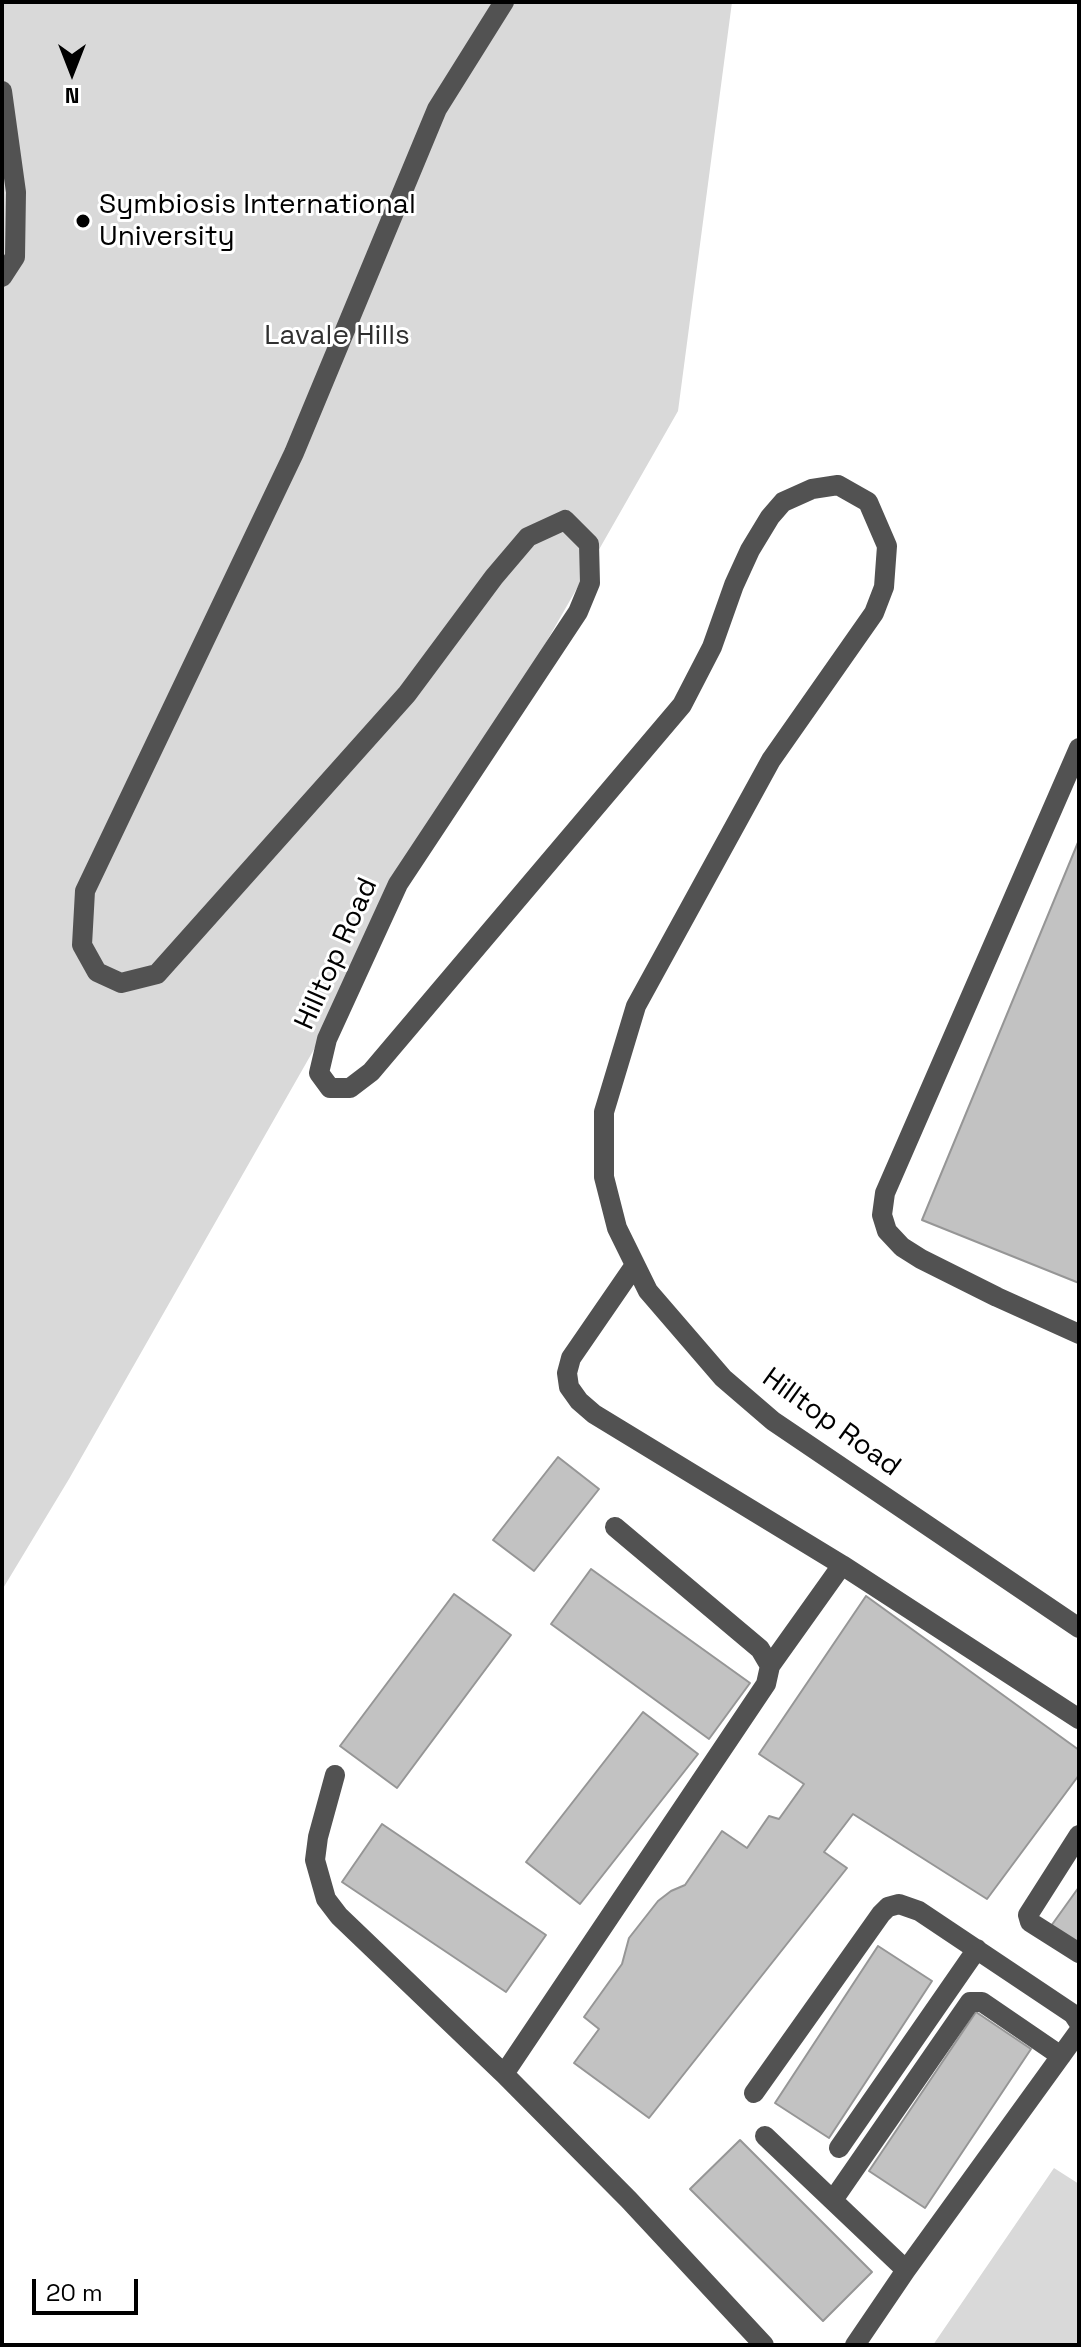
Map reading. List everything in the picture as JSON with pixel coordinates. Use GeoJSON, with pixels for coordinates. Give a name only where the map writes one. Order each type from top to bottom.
{"type":"FeatureCollection","features":[{"type":"Feature","properties":{"kind":"lane","name":"Hilltop Road"},"geometry":{"type":"LineString","coordinates":[[504,2],[437,109],[294,453],[85,891],[82,945],[97,972],[121,983],[157,974],[407,694],[494,577],[528,537],[565,520],[589,544],[590,583],[578,612],[398,884],[327,1039],[319,1073],[330,1088],[350,1088],[371,1072],[682,705],[712,647],[750,550],[783,502],[812,489],[838,485],[868,502],[887,546],[884,587],[874,613],[771,760],[636,1006],[604,1112],[604,1177],[617,1228],[648,1291],[723,1378],[773,1421],[1079,1628]]}},
{"type":"Feature","properties":{"kind":"lane"},"geometry":{"type":"LineString","coordinates":[[2,91],[7,170],[16,192],[15,257],[2,277]]}},
{"type":"Feature","properties":{"kind":"lane"},"geometry":{"type":"LineString","coordinates":[[1079,748],[885,1193],[882,1215],[887,1231],[902,1247],[921,1259],[1079,1334]]}},
{"type":"Feature","properties":{"kind":"lane"},"geometry":{"type":"LineString","coordinates":[[635,1265],[571,1358],[567,1373],[569,1387],[594,1414],[842,1565],[1079,1719]]}},
{"type":"Feature","properties":{"kind":"lane"},"geometry":{"type":"LineString","coordinates":[[615,1527],[760,1649],[770,1666]]}},
{"type":"Feature","properties":{"kind":"lane"},"geometry":{"type":"LineString","coordinates":[[504,2074],[766,1684],[770,1666],[842,1565]]}},
{"type":"Feature","properties":{"kind":"lane"},"geometry":{"type":"LineString","coordinates":[[335,1775],[315,1860],[326,1899],[339,1916],[504,2074],[629,2200],[764,2345]]}},
{"type":"Feature","properties":{"kind":"lane"},"geometry":{"type":"LineString","coordinates":[[1079,1835],[1028,1915],[1030,1922],[1079,1953]]}},
{"type":"Feature","properties":{"kind":"lane"},"geometry":{"type":"LineString","coordinates":[[754,2093],[888,1907],[909,1906],[1073,2014],[1079,2023]]}},
{"type":"Feature","properties":{"kind":"lane"},"geometry":{"type":"LineString","coordinates":[[839,2148],[977,1949]]}},
{"type":"Feature","properties":{"kind":"lane"},"geometry":{"type":"LineString","coordinates":[[833,2200],[970,2002],[982,2002],[1061,2056]]}},
{"type":"Feature","properties":{"kind":"lane"},"geometry":{"type":"LineString","coordinates":[[855,2345],[1079,2031]]}},
{"type":"Feature","properties":{"kind":"lane"},"geometry":{"type":"LineString","coordinates":[[765,2136],[906,2270]]}},
{"type":"Feature","properties":{"kind":"green space","name":"Lavale Hills"},"geometry":{"type":"Polygon","coordinates":[[[2,2],[732,2],[678,411],[69,1479],[2,1590],[2,2]]]}},
{"type":"Feature","properties":{"kind":"green space"},"geometry":{"type":"Polygon","coordinates":[[[1054,2168],[1079,2184],[1079,2345],[933,2345],[1054,2168]]]}},
{"type":"Feature","properties":{"kind":"building"},"geometry":{"type":"Polygon","coordinates":[[[1079,840],[1079,1283],[922,1220],[1079,840]]]}},
{"type":"Feature","properties":{"kind":"building"},"geometry":{"type":"Polygon","coordinates":[[[558,1457],[599,1489],[534,1571],[493,1540],[558,1457]]]}},
{"type":"Feature","properties":{"kind":"building"},"geometry":{"type":"Polygon","coordinates":[[[591,1569],[750,1683],[709,1739],[551,1624],[591,1569]]]}},
{"type":"Feature","properties":{"kind":"building"},"geometry":{"type":"Polygon","coordinates":[[[454,1594],[511,1635],[397,1788],[340,1746],[454,1594]]]}},
{"type":"Feature","properties":{"kind":"building"},"geometry":{"type":"Polygon","coordinates":[[[866,1596],[1079,1750],[1079,1775],[987,1899],[853,1814],[824,1852],[847,1868],[649,2118],[574,2063],[599,2029],[584,2017],[622,1964],[629,1938],[658,1901],[685,1885],[722,1831],[747,1848],[769,1816],[779,1819],[804,1784],[759,1754],[866,1596]]]}},
{"type":"Feature","properties":{"kind":"building"},"geometry":{"type":"Polygon","coordinates":[[[643,1712],[698,1754],[580,1904],[526,1862],[643,1712]]]}},
{"type":"Feature","properties":{"kind":"building"},"geometry":{"type":"Polygon","coordinates":[[[382,1824],[546,1935],[506,1992],[342,1882],[382,1824]]]}},
{"type":"Feature","properties":{"kind":"building"},"geometry":{"type":"Polygon","coordinates":[[[1079,1887],[1079,1945],[1051,1926],[1079,1887]]]}},
{"type":"Feature","properties":{"kind":"building"},"geometry":{"type":"Polygon","coordinates":[[[878,1946],[932,1981],[829,2138],[775,2103],[878,1946]]]}},
{"type":"Feature","properties":{"kind":"building"},"geometry":{"type":"Polygon","coordinates":[[[976,2012],[1031,2049],[925,2208],[869,2171],[976,2012]]]}},
{"type":"Feature","properties":{"kind":"building"},"geometry":{"type":"Polygon","coordinates":[[[740,2140],[872,2272],[823,2321],[690,2189],[740,2140]]]}},
{"type":"Feature","properties":{"kind":"place","name":"Symbiosis International University"},"geometry":{"type":"Point","coordinates":[83,221]}}]}
